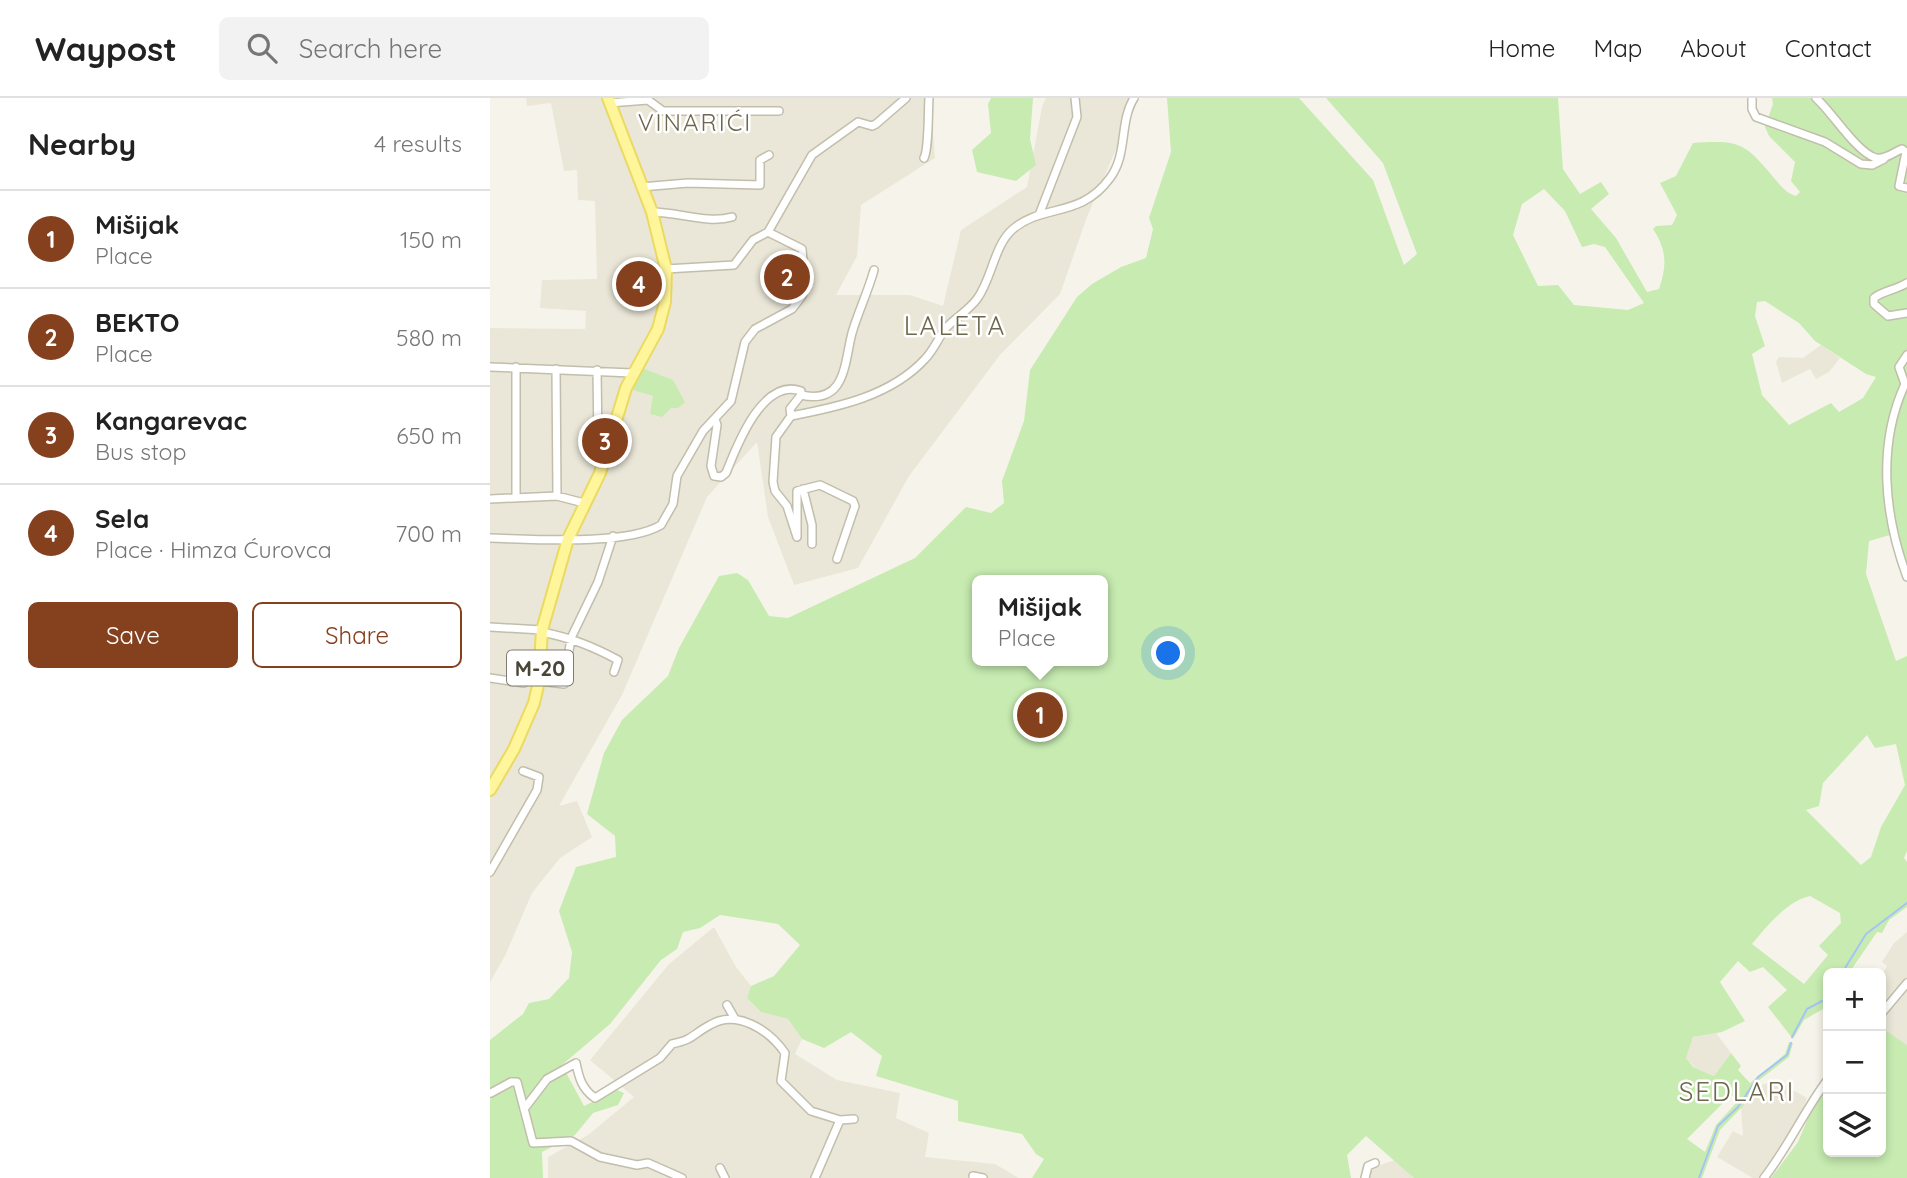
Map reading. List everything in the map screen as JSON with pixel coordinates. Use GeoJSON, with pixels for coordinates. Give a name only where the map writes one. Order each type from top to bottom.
{"type":"FeatureCollection","features":[{"type":"Feature","properties":{"kind":"main road","name":"M-20"},"geometry":{"type":"LineString","coordinates":[[490,790],[524,727],[539,681],[542,631],[568,540],[606,457],[614,422],[632,373],[663,315],[666,269],[652,212],[608,100]]}},
{"type":"Feature","properties":{"kind":"street"},"geometry":{"type":"LineString","coordinates":[[666,269],[733,265],[754,240],[768,232],[784,199],[798,183],[817,149],[858,122],[872,127],[906,98]]}},
{"type":"Feature","properties":{"kind":"street"},"geometry":{"type":"LineString","coordinates":[[924,158],[929,144],[926,129],[929,98]]}},
{"type":"Feature","properties":{"kind":"street"},"geometry":{"type":"LineString","coordinates":[[1039,215],[1077,117],[1075,98]]}},
{"type":"Feature","properties":{"kind":"street"},"geometry":{"type":"LineString","coordinates":[[791,416],[841,407],[910,373],[927,357],[956,318],[976,300],[1010,231],[1039,215],[1062,211],[1085,201],[1111,177],[1123,146],[1126,115],[1134,98]]}},
{"type":"Feature","properties":{"kind":"street"},"geometry":{"type":"LineString","coordinates":[[1752,98],[1752,109],[1756,117],[1825,142],[1861,164],[1872,165],[1902,149],[1906,152],[1899,186],[1907,188]]}},
{"type":"Feature","properties":{"kind":"street"},"geometry":{"type":"LineString","coordinates":[[1816,98],[1861,150],[1876,158],[1886,157]]}},
{"type":"Feature","properties":{"kind":"street"},"geometry":{"type":"LineString","coordinates":[[608,100],[648,100],[663,111],[779,111]]}},
{"type":"Feature","properties":{"kind":"street"},"geometry":{"type":"LineString","coordinates":[[641,187],[688,183],[760,185],[760,160],[769,155]]}},
{"type":"Feature","properties":{"kind":"street"},"geometry":{"type":"LineString","coordinates":[[652,212],[674,212],[719,220],[732,217]]}},
{"type":"Feature","properties":{"kind":"street"},"geometry":{"type":"LineString","coordinates":[[490,538],[568,540],[639,534],[661,526],[673,504],[677,476],[703,431],[731,401],[745,342],[755,329],[792,309],[802,296],[805,286],[802,249],[768,232]]}},
{"type":"Feature","properties":{"kind":"street"},"geometry":{"type":"LineString","coordinates":[[837,559],[855,503],[826,486],[814,485],[803,489],[795,494],[797,537],[787,506],[775,491],[773,482],[776,438],[791,416],[792,404],[801,395],[823,396],[837,387],[848,362],[852,335],[874,270]]}},
{"type":"Feature","properties":{"kind":"street"},"geometry":{"type":"LineString","coordinates":[[1907,283],[1892,292],[1878,295],[1874,304],[1888,316],[1907,313]]}},
{"type":"Feature","properties":{"kind":"street"},"geometry":{"type":"LineString","coordinates":[[1907,355],[1899,367],[1905,384],[1895,408],[1885,460],[1896,543],[1907,577]]}},
{"type":"Feature","properties":{"kind":"street"},"geometry":{"type":"LineString","coordinates":[[490,367],[632,373]]}},
{"type":"Feature","properties":{"kind":"street"},"geometry":{"type":"LineString","coordinates":[[516,367],[516,498]]}},
{"type":"Feature","properties":{"kind":"street"},"geometry":{"type":"LineString","coordinates":[[556,369],[557,496]]}},
{"type":"Feature","properties":{"kind":"street"},"geometry":{"type":"LineString","coordinates":[[597,370],[598,444]]}},
{"type":"Feature","properties":{"kind":"street"},"geometry":{"type":"LineString","coordinates":[[715,419],[717,425],[710,466],[714,476],[721,477],[726,473],[740,435],[761,406],[782,391],[797,389],[801,395]]}},
{"type":"Feature","properties":{"kind":"street"},"geometry":{"type":"LineString","coordinates":[[803,489],[812,525],[812,544]]}},
{"type":"Feature","properties":{"kind":"street"},"geometry":{"type":"LineString","coordinates":[[490,499],[557,496],[584,503]]}},
{"type":"Feature","properties":{"kind":"street"},"geometry":{"type":"LineString","coordinates":[[539,681],[564,684],[571,638],[598,582],[613,536]]}},
{"type":"Feature","properties":{"kind":"street"},"geometry":{"type":"LineString","coordinates":[[490,627],[542,631],[599,648],[618,660],[614,672]]}},
{"type":"Feature","properties":{"kind":"street"},"geometry":{"type":"LineString","coordinates":[[490,678],[524,683]]}},
{"type":"Feature","properties":{"kind":"street"},"geometry":{"type":"LineString","coordinates":[[490,872],[537,790],[538,777],[523,771]]}},
{"type":"Feature","properties":{"kind":"street"},"geometry":{"type":"LineString","coordinates":[[1886,1008],[1907,983]]}},
{"type":"Feature","properties":{"kind":"street"},"geometry":{"type":"LineString","coordinates":[[727,1005],[734,1018],[770,1034],[785,1053],[781,1081],[811,1111],[839,1120],[854,1119]]}},
{"type":"Feature","properties":{"kind":"street"},"geometry":{"type":"LineString","coordinates":[[524,1109],[547,1079],[576,1063],[578,1077],[587,1092],[595,1098],[660,1058],[672,1044],[688,1042],[711,1024],[734,1018]]}},
{"type":"Feature","properties":{"kind":"street"},"geometry":{"type":"LineString","coordinates":[[491,1093],[511,1082],[517,1082],[533,1143],[571,1141],[600,1157],[637,1165],[648,1163],[682,1178]]}},
{"type":"Feature","properties":{"kind":"street"},"geometry":{"type":"LineString","coordinates":[[1764,1178],[1787,1149],[1807,1107],[1823,1086]]}},
{"type":"Feature","properties":{"kind":"street"},"geometry":{"type":"LineString","coordinates":[[815,1178],[839,1120]]}},
{"type":"Feature","properties":{"kind":"street"},"geometry":{"type":"LineString","coordinates":[[1365,1178],[1368,1166],[1375,1163]]}},
{"type":"Feature","properties":{"kind":"street"},"geometry":{"type":"LineString","coordinates":[[720,1168],[725,1178]]}},
{"type":"Feature","properties":{"kind":"street"},"geometry":{"type":"LineString","coordinates":[[973,1176],[983,1178]]}},
{"type":"Feature","properties":{"kind":"shaded area"},"geometry":{"type":"Polygon","coordinates":[[[526,98],[930,98],[935,158],[861,205],[857,256],[836,295],[910,295],[943,306],[961,230],[1027,187],[1046,98],[1138,98],[1087,217],[1060,294],[1000,355],[909,476],[858,568],[794,585],[768,517],[757,442],[707,497],[622,695],[559,806],[577,801],[592,837],[560,858],[532,893],[505,956],[490,982],[490,328],[585,329],[586,311],[540,308],[542,280],[597,279],[595,201],[578,200],[577,170],[564,171],[551,103],[527,106],[526,98]]]}},
{"type":"Feature","properties":{"kind":"shaded area"},"geometry":{"type":"Polygon","coordinates":[[[1821,345],[1840,358],[1829,372],[1816,379],[1810,369],[1782,383],[1776,362],[1779,357],[1803,358],[1821,345]]]}},
{"type":"Feature","properties":{"kind":"shaded area"},"geometry":{"type":"Polygon","coordinates":[[[714,927],[736,967],[751,986],[747,998],[761,1012],[788,1019],[802,1039],[795,1054],[837,1080],[900,1093],[896,1118],[929,1133],[925,1157],[995,1164],[1019,1178],[548,1178],[548,1157],[588,1135],[634,1097],[590,1060],[669,964],[714,927]]]}},
{"type":"Feature","properties":{"kind":"shaded area"},"geometry":{"type":"Polygon","coordinates":[[[1907,932],[1907,979],[1886,1005],[1887,966],[1882,962],[1894,943],[1907,932]]]}},
{"type":"Feature","properties":{"kind":"shaded area"},"geometry":{"type":"Polygon","coordinates":[[[1907,991],[1907,1045],[1886,1030],[1886,1014],[1907,991]]]}},
{"type":"Feature","properties":{"kind":"shaded area"},"geometry":{"type":"Polygon","coordinates":[[[1716,1033],[1731,1053],[1714,1076],[1694,1067],[1686,1058],[1693,1037],[1716,1033]]]}},
{"type":"Feature","properties":{"kind":"shaded area"},"geometry":{"type":"Polygon","coordinates":[[[1776,1080],[1807,1098],[1794,1130],[1779,1153],[1759,1178],[1753,1178],[1717,1157],[1733,1131],[1743,1136],[1740,1093],[1776,1080]]]}},
{"type":"Feature","properties":{"kind":"shaded area"},"geometry":{"type":"Polygon","coordinates":[[[1395,1160],[1414,1178],[1368,1178],[1374,1167],[1395,1160]]]}},
{"type":"Feature","properties":{"kind":"green space"},"geometry":{"type":"Polygon","coordinates":[[[991,98],[1033,98],[1030,139],[1036,165],[1016,181],[977,172],[972,150],[991,133],[988,104],[991,98]]]}},
{"type":"Feature","properties":{"kind":"green space"},"geometry":{"type":"Polygon","coordinates":[[[1167,98],[1299,98],[1373,180],[1404,265],[1417,254],[1383,163],[1326,98],[1558,98],[1563,169],[1580,194],[1601,182],[1609,194],[1591,209],[1616,238],[1647,292],[1659,289],[1664,265],[1661,244],[1653,229],[1656,226],[1672,225],[1677,215],[1660,183],[1676,176],[1693,143],[1721,142],[1740,146],[1756,157],[1784,189],[1796,196],[1800,192],[1791,181],[1795,162],[1769,136],[1765,127],[1773,104],[1772,98],[1907,98],[1907,570],[1897,533],[1869,541],[1866,574],[1896,661],[1907,656],[1907,851],[1904,858],[1907,862],[1907,907],[1889,920],[1882,933],[1877,932],[1852,968],[1823,968],[1823,1009],[1804,1020],[1793,1039],[1768,1007],[1787,990],[1763,967],[1750,972],[1738,961],[1720,982],[1745,1021],[1722,1032],[1693,1037],[1686,1058],[1693,1067],[1714,1076],[1731,1053],[1741,1066],[1738,1070],[1750,1083],[1785,1054],[1789,1042],[1793,1043],[1789,1057],[1758,1081],[1743,1106],[1720,1130],[1702,1178],[1414,1178],[1366,1136],[1347,1155],[1351,1178],[1032,1178],[1044,1159],[1036,1154],[1022,1134],[958,1121],[958,1101],[876,1076],[882,1056],[851,1032],[824,1048],[802,1039],[788,1019],[761,1012],[747,998],[751,986],[774,976],[800,945],[778,924],[720,915],[700,928],[683,932],[677,949],[661,960],[610,1024],[562,1065],[584,1106],[617,1090],[624,1093],[618,1105],[593,1113],[575,1135],[542,1152],[543,1178],[490,1178],[490,1040],[523,1014],[529,1003],[549,999],[569,978],[572,952],[559,911],[576,867],[616,857],[615,836],[587,814],[604,753],[622,720],[668,676],[679,648],[719,576],[737,573],[748,580],[769,616],[788,618],[915,558],[966,507],[991,513],[1004,503],[1002,481],[1024,421],[1030,370],[1077,297],[1092,284],[1121,267],[1146,258],[1153,229],[1149,218],[1171,152],[1167,98]],[[1544,189],[1522,204],[1513,235],[1538,286],[1558,285],[1574,305],[1628,310],[1644,303],[1605,247],[1594,244],[1582,247],[1565,211],[1544,189]],[[1765,301],[1757,302],[1755,316],[1765,346],[1752,354],[1762,395],[1789,425],[1831,403],[1839,412],[1863,398],[1876,377],[1866,374],[1815,341],[1799,323],[1765,301]],[[1867,735],[1823,783],[1819,806],[1806,810],[1861,865],[1871,857],[1881,827],[1905,785],[1896,744],[1875,748],[1867,735]],[[1810,896],[1793,903],[1778,915],[1752,944],[1804,984],[1828,955],[1819,946],[1841,923],[1840,913],[1810,896]],[[1731,1095],[1687,1139],[1705,1152],[1716,1125],[1738,1101],[1731,1095]]]}},
{"type":"Feature","properties":{"kind":"green space"},"geometry":{"type":"Polygon","coordinates":[[[642,368],[673,380],[685,402],[678,408],[671,408],[662,417],[650,414],[653,396],[633,390],[642,368]]]}},
{"type":"Feature","properties":{"kind":"green space"},"geometry":{"type":"Polygon","coordinates":[[[1886,1030],[1907,1045],[1907,1178],[1771,1178],[1798,1142],[1814,1104],[1823,1092],[1823,1157],[1886,1157],[1886,1030]]]}},
{"type":"Feature","properties":{"kind":"waterway"},"geometry":{"type":"LineString","coordinates":[[1845,968],[1866,934],[1907,903]]}},
{"type":"Feature","properties":{"kind":"waterway"},"geometry":{"type":"LineString","coordinates":[[1792,1037],[1807,1009],[1823,1001]]}},
{"type":"Feature","properties":{"kind":"waterway"},"geometry":{"type":"LineString","coordinates":[[1699,1178],[1718,1126],[1738,1107],[1758,1077],[1787,1055],[1791,1043]]}},
{"type":"Feature","properties":{"kind":"place","name":"BEKTO"},"geometry":{"type":"Point","coordinates":[787,277]}},
{"type":"Feature","properties":{"kind":"place","name":"Sela"},"geometry":{"type":"Point","coordinates":[639,284]}},
{"type":"Feature","properties":{"kind":"place","name":"Kangarevac"},"geometry":{"type":"Point","coordinates":[605,441]}},
{"type":"Feature","properties":{"kind":"place","name":"Mišijak"},"geometry":{"type":"Point","coordinates":[1040,715]}},
{"type":"Feature","properties":{"kind":"district","name":"VINARIĆI"},"geometry":{"type":"Point","coordinates":[695,122]}},
{"type":"Feature","properties":{"kind":"district","name":"LALETA"},"geometry":{"type":"Point","coordinates":[955,325]}},
{"type":"Feature","properties":{"kind":"district","name":"SEDLARI"},"geometry":{"type":"Point","coordinates":[1737,1091]}}]}
